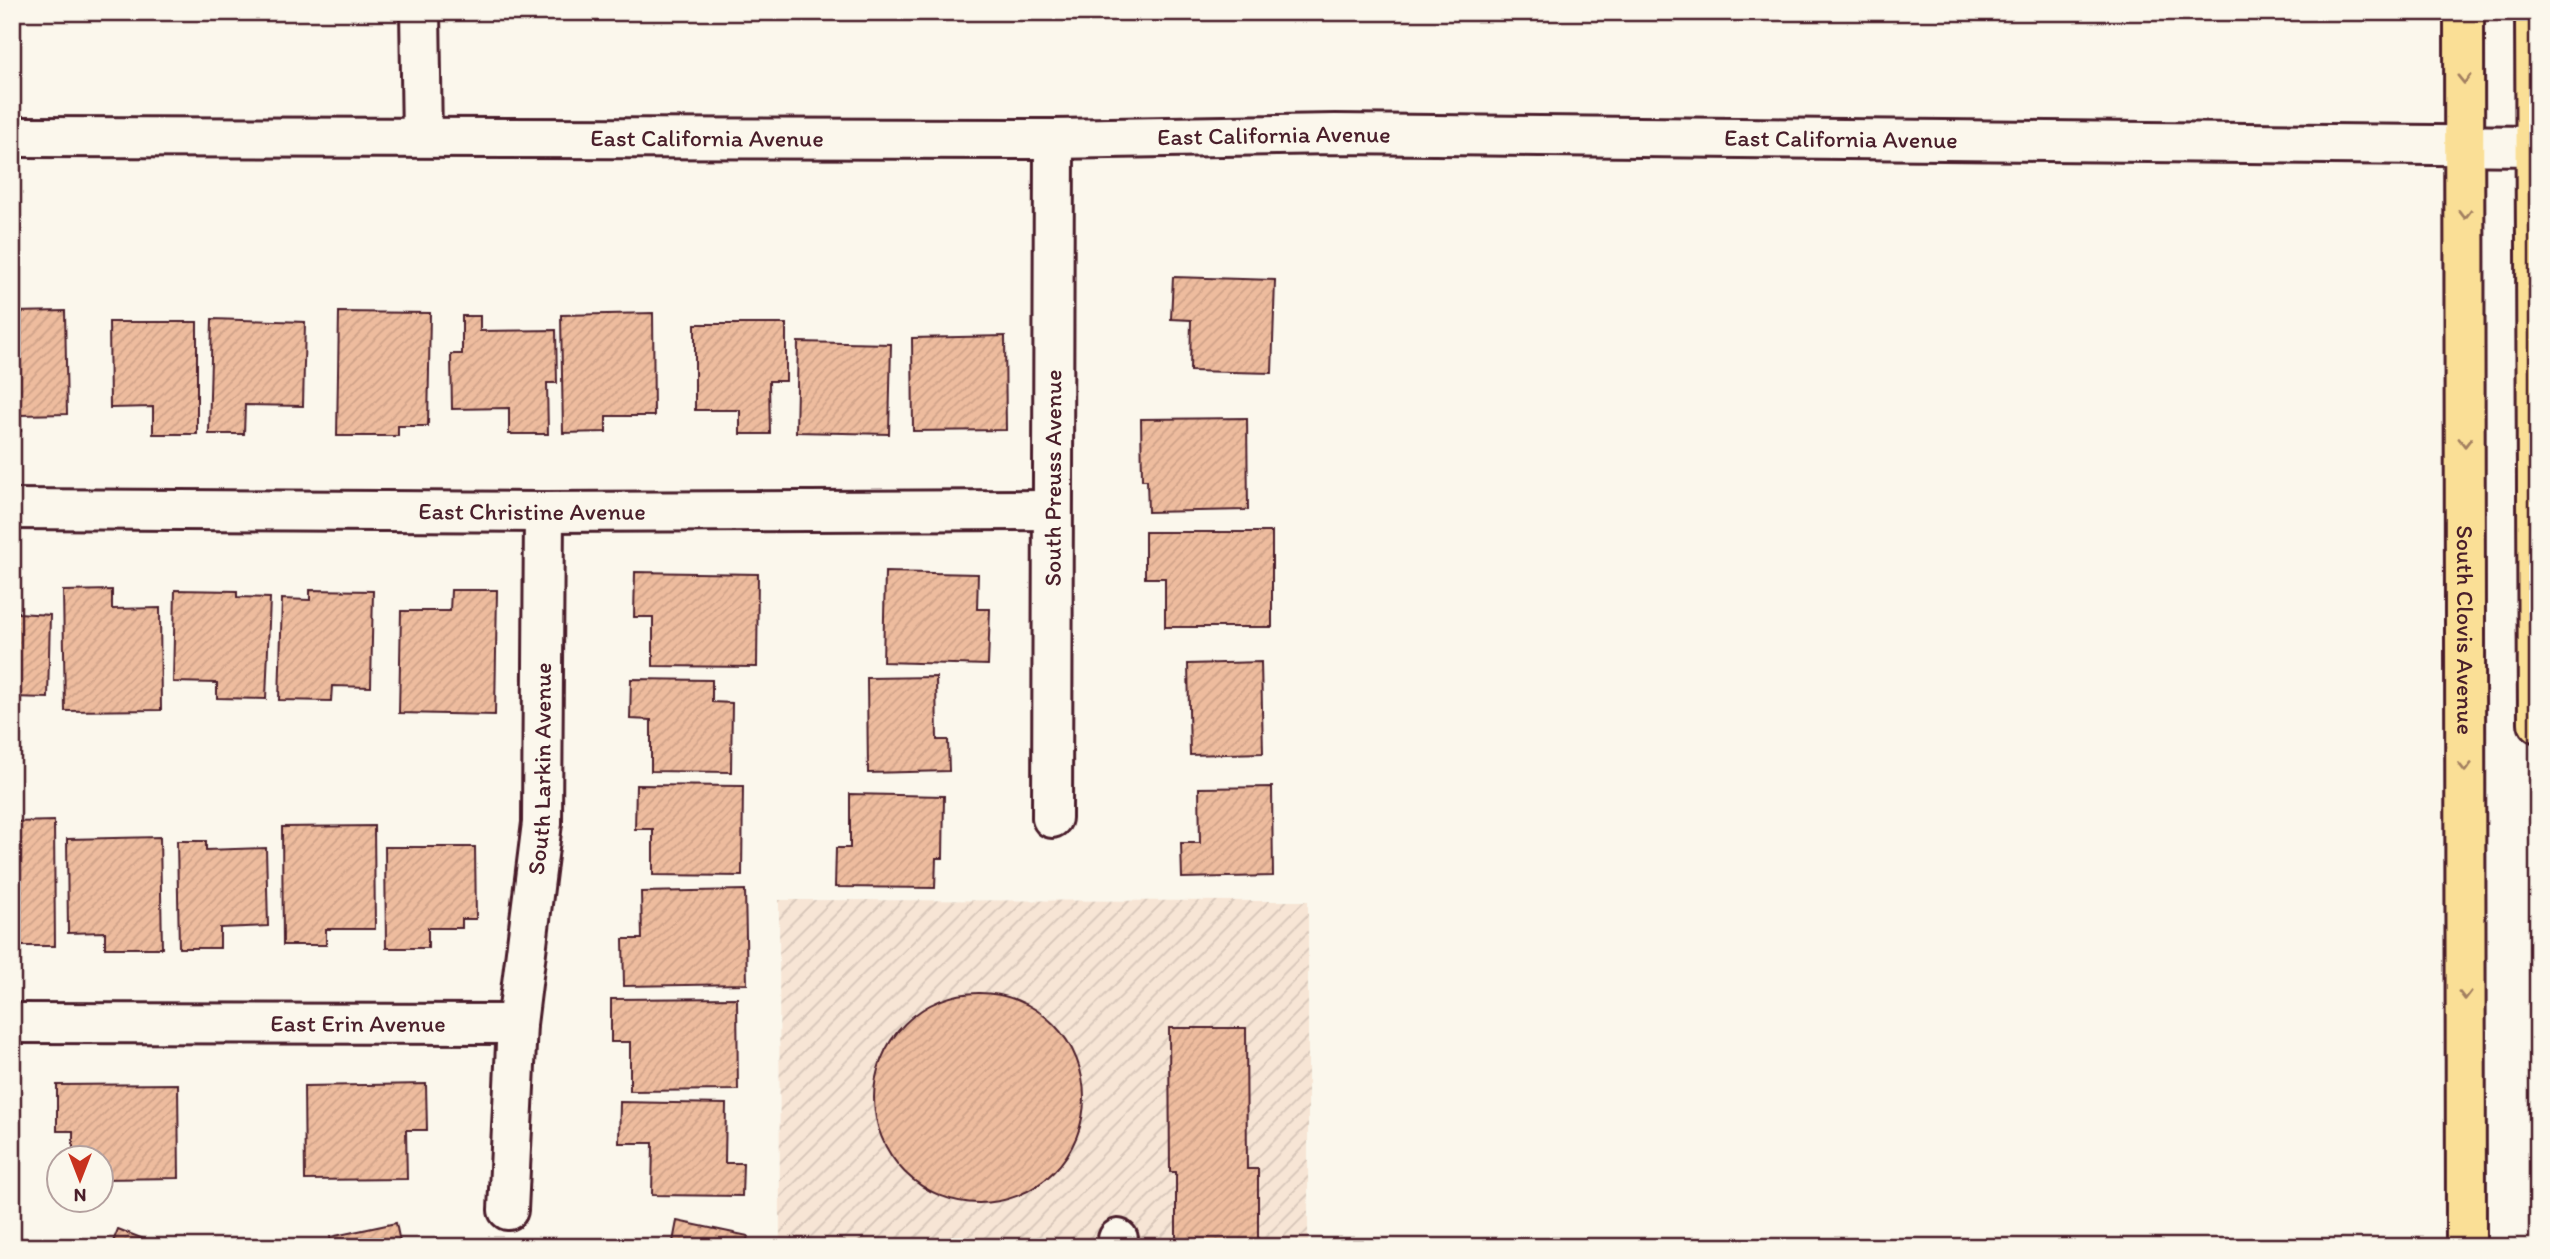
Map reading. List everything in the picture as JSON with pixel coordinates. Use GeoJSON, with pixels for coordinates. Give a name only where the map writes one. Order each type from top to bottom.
{"type":"FeatureCollection","features":[{"type":"Feature","properties":{"kind":"main road","name":"South Clovis Avenue"},"geometry":{"type":"LineString","coordinates":[[2464,12],[2466,1247]]}},
{"type":"Feature","properties":{"kind":"main road"},"geometry":{"type":"LineString","coordinates":[[2535,12],[2538,723]]}},
{"type":"Feature","properties":{"kind":"street"},"geometry":{"type":"LineString","coordinates":[[421,12],[422,137]]}},
{"type":"Feature","properties":{"kind":"street","name":"East California Avenue"},"geometry":{"type":"LineString","coordinates":[[12,137],[1054,139],[1335,134],[2536,146]]}},
{"type":"Feature","properties":{"kind":"street","name":"South Preuss Avenue"},"geometry":{"type":"LineString","coordinates":[[1052,818],[1054,139]]}},
{"type":"Feature","properties":{"kind":"street","name":"East Christine Avenue"},"geometry":{"type":"LineString","coordinates":[[12,509],[544,512],[1052,510]]}},
{"type":"Feature","properties":{"kind":"street","name":"South Larkin Avenue"},"geometry":{"type":"LineString","coordinates":[[517,1024],[542,823],[544,512]]}},
{"type":"Feature","properties":{"kind":"street","name":"East Erin Avenue"},"geometry":{"type":"LineString","coordinates":[[12,1023],[517,1024]]}},
{"type":"Feature","properties":{"kind":"street"},"geometry":{"type":"LineString","coordinates":[[508,1210],[517,1024]]}},
{"type":"Feature","properties":{"kind":"shaded area"},"geometry":{"type":"Polygon","coordinates":[[[779,900],[1308,901],[1308,1247],[780,1247],[779,900]]]}},
{"type":"Feature","properties":{"kind":"building"},"geometry":{"type":"Polygon","coordinates":[[[1173,277],[1275,280],[1272,373],[1190,371],[1191,320],[1171,319],[1173,277]]]}},
{"type":"Feature","properties":{"kind":"building"},"geometry":{"type":"Polygon","coordinates":[[[65,311],[67,414],[20,415],[21,431],[12,431],[12,312],[65,311]]]}},
{"type":"Feature","properties":{"kind":"building"},"geometry":{"type":"Polygon","coordinates":[[[339,312],[430,313],[428,426],[398,426],[398,436],[337,436],[339,312]]]}},
{"type":"Feature","properties":{"kind":"building"},"geometry":{"type":"Polygon","coordinates":[[[653,313],[654,416],[606,416],[606,432],[563,433],[561,315],[653,313]]]}},
{"type":"Feature","properties":{"kind":"building"},"geometry":{"type":"Polygon","coordinates":[[[462,316],[480,316],[480,331],[556,330],[557,383],[547,383],[548,434],[509,434],[509,408],[452,409],[451,354],[462,354],[462,316]]]}},
{"type":"Feature","properties":{"kind":"building"},"geometry":{"type":"Polygon","coordinates":[[[212,319],[305,322],[303,406],[245,405],[244,434],[209,434],[212,319]]]}},
{"type":"Feature","properties":{"kind":"building"},"geometry":{"type":"Polygon","coordinates":[[[109,322],[197,322],[197,434],[153,434],[153,407],[110,408],[109,322]]]}},
{"type":"Feature","properties":{"kind":"building"},"geometry":{"type":"Polygon","coordinates":[[[695,324],[786,324],[786,381],[769,381],[770,434],[740,434],[740,410],[695,410],[695,324]]]}},
{"type":"Feature","properties":{"kind":"building"},"geometry":{"type":"Polygon","coordinates":[[[1005,336],[1006,430],[913,431],[912,338],[1005,336]]]}},
{"type":"Feature","properties":{"kind":"building"},"geometry":{"type":"Polygon","coordinates":[[[798,342],[891,344],[889,434],[796,432],[798,342]]]}},
{"type":"Feature","properties":{"kind":"building"},"geometry":{"type":"Polygon","coordinates":[[[1247,418],[1248,510],[1148,512],[1147,480],[1142,480],[1141,419],[1247,418]]]}},
{"type":"Feature","properties":{"kind":"building"},"geometry":{"type":"Polygon","coordinates":[[[1145,532],[1272,532],[1272,627],[1165,627],[1165,578],[1145,578],[1145,532]]]}},
{"type":"Feature","properties":{"kind":"building"},"geometry":{"type":"Polygon","coordinates":[[[635,572],[758,574],[757,667],[653,666],[653,617],[634,617],[635,572]]]}},
{"type":"Feature","properties":{"kind":"building"},"geometry":{"type":"Polygon","coordinates":[[[885,572],[978,574],[977,609],[990,609],[988,665],[883,662],[885,572]]]}},
{"type":"Feature","properties":{"kind":"building"},"geometry":{"type":"Polygon","coordinates":[[[12,590],[18,590],[18,613],[50,615],[48,698],[12,697],[12,590]]]}},
{"type":"Feature","properties":{"kind":"building"},"geometry":{"type":"Polygon","coordinates":[[[112,590],[112,609],[160,608],[161,710],[65,711],[63,591],[112,590]]]}},
{"type":"Feature","properties":{"kind":"building"},"geometry":{"type":"Polygon","coordinates":[[[175,590],[237,591],[237,597],[270,598],[266,699],[217,698],[217,683],[173,682],[175,590]]]}},
{"type":"Feature","properties":{"kind":"building"},"geometry":{"type":"Polygon","coordinates":[[[310,590],[373,591],[371,687],[332,686],[331,701],[279,700],[282,599],[310,600],[310,590]]]}},
{"type":"Feature","properties":{"kind":"building"},"geometry":{"type":"Polygon","coordinates":[[[451,590],[497,590],[495,715],[399,713],[401,611],[450,611],[451,590]]]}},
{"type":"Feature","properties":{"kind":"building"},"geometry":{"type":"Polygon","coordinates":[[[1261,662],[1263,753],[1190,755],[1188,664],[1261,662]]]}},
{"type":"Feature","properties":{"kind":"building"},"geometry":{"type":"Polygon","coordinates":[[[936,677],[937,740],[948,740],[949,771],[868,773],[867,678],[936,677]]]}},
{"type":"Feature","properties":{"kind":"building"},"geometry":{"type":"Polygon","coordinates":[[[631,679],[712,680],[712,702],[732,703],[731,772],[651,771],[651,720],[630,719],[631,679]]]}},
{"type":"Feature","properties":{"kind":"building"},"geometry":{"type":"Polygon","coordinates":[[[636,785],[743,786],[742,876],[653,875],[653,829],[635,829],[636,785]]]}},
{"type":"Feature","properties":{"kind":"building"},"geometry":{"type":"Polygon","coordinates":[[[1272,787],[1273,876],[1182,878],[1181,843],[1200,843],[1199,788],[1272,787]]]}},
{"type":"Feature","properties":{"kind":"building"},"geometry":{"type":"Polygon","coordinates":[[[850,794],[944,796],[943,858],[936,858],[935,888],[835,887],[836,848],[850,848],[850,794]]]}},
{"type":"Feature","properties":{"kind":"building"},"geometry":{"type":"Polygon","coordinates":[[[54,821],[55,946],[12,946],[12,822],[54,821]]]}},
{"type":"Feature","properties":{"kind":"building"},"geometry":{"type":"Polygon","coordinates":[[[374,826],[375,929],[326,929],[326,945],[283,945],[282,827],[374,826]]]}},
{"type":"Feature","properties":{"kind":"building"},"geometry":{"type":"Polygon","coordinates":[[[160,837],[162,948],[105,948],[105,932],[68,933],[67,839],[160,837]]]}},
{"type":"Feature","properties":{"kind":"building"},"geometry":{"type":"Polygon","coordinates":[[[177,841],[206,841],[206,850],[266,848],[268,926],[220,928],[220,948],[179,948],[177,841]]]}},
{"type":"Feature","properties":{"kind":"building"},"geometry":{"type":"Polygon","coordinates":[[[385,847],[475,847],[476,919],[462,919],[462,928],[428,928],[428,948],[386,948],[385,847]]]}},
{"type":"Feature","properties":{"kind":"building"},"geometry":{"type":"Polygon","coordinates":[[[745,890],[747,984],[624,986],[623,939],[642,939],[641,892],[745,890]]]}},
{"type":"Feature","properties":{"kind":"building"},"geometry":{"type":"Polygon","coordinates":[[[979,993],[1019,1001],[1053,1024],[1076,1058],[1084,1098],[1076,1138],[1053,1172],[1019,1195],[979,1203],[939,1195],[905,1172],[882,1138],[874,1098],[882,1058],[905,1024],[939,1001],[979,993]]]}},
{"type":"Feature","properties":{"kind":"building"},"geometry":{"type":"Polygon","coordinates":[[[737,998],[738,1090],[630,1091],[630,1042],[611,1042],[611,999],[737,998]]]}},
{"type":"Feature","properties":{"kind":"building"},"geometry":{"type":"Polygon","coordinates":[[[1169,1028],[1246,1028],[1247,1169],[1258,1169],[1258,1247],[1176,1247],[1176,1172],[1170,1172],[1169,1028]]]}},
{"type":"Feature","properties":{"kind":"building"},"geometry":{"type":"Polygon","coordinates":[[[178,1084],[179,1178],[116,1179],[116,1144],[73,1144],[73,1131],[57,1131],[57,1085],[178,1084]]]}},
{"type":"Feature","properties":{"kind":"building"},"geometry":{"type":"Polygon","coordinates":[[[426,1084],[427,1130],[406,1130],[407,1179],[305,1180],[304,1086],[426,1084]]]}},
{"type":"Feature","properties":{"kind":"building"},"geometry":{"type":"Polygon","coordinates":[[[620,1102],[726,1104],[725,1163],[743,1163],[742,1196],[652,1195],[653,1143],[619,1143],[620,1102]]]}},
{"type":"Feature","properties":{"kind":"building"},"geometry":{"type":"Polygon","coordinates":[[[677,1221],[748,1236],[745,1247],[672,1247],[677,1221]]]}},
{"type":"Feature","properties":{"kind":"building"},"geometry":{"type":"Polygon","coordinates":[[[396,1223],[401,1247],[332,1247],[330,1237],[396,1223]]]}},
{"type":"Feature","properties":{"kind":"building"},"geometry":{"type":"Polygon","coordinates":[[[118,1229],[164,1247],[111,1247],[118,1229]]]}}]}
